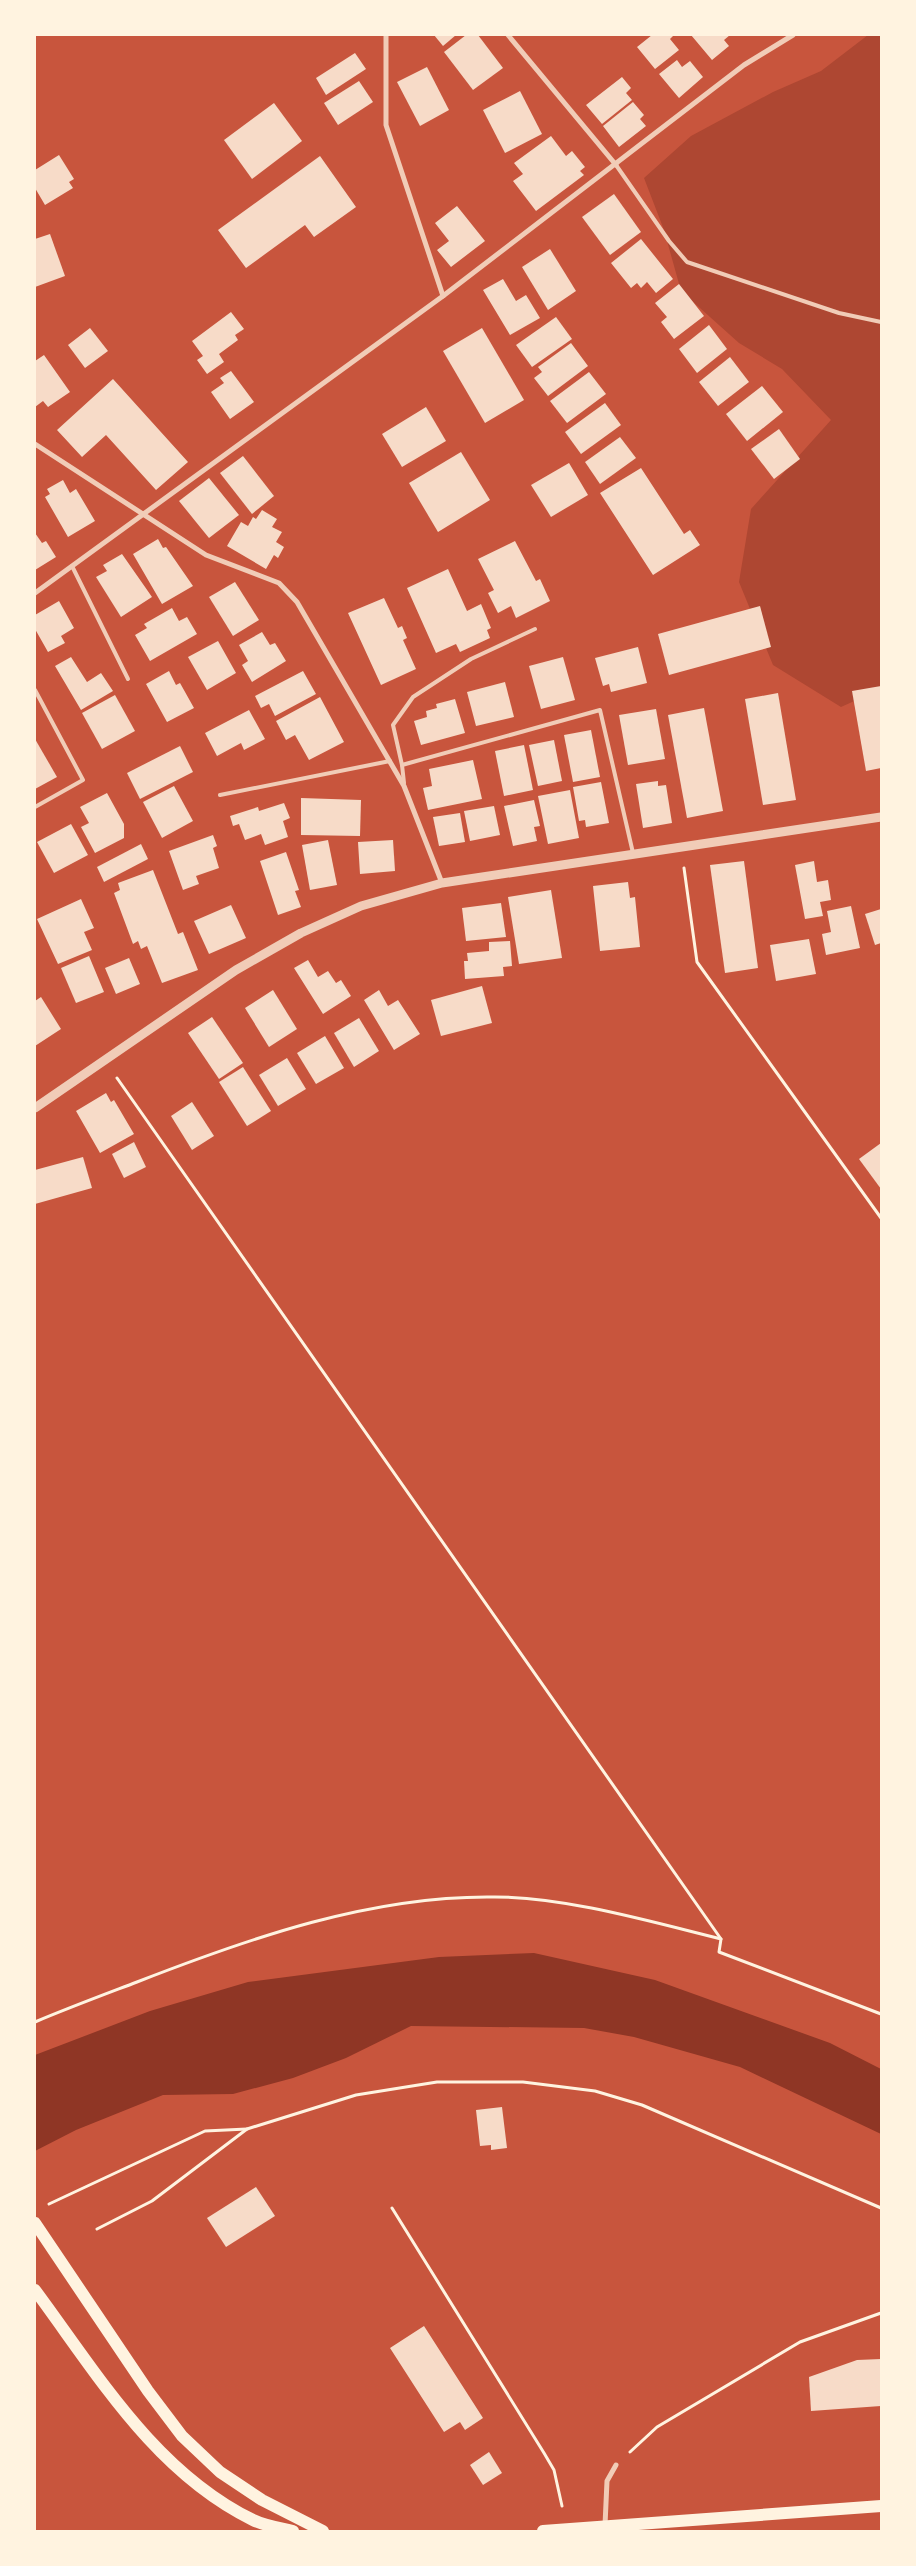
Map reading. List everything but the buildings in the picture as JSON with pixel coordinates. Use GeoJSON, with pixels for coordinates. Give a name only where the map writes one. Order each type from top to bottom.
{"type":"FeatureCollection","features":[{"type":"Feature","properties":{"kind":"main road"},"geometry":{"type":"LineString","coordinates":[[35,2223],[148,2392],[182,2436],[220,2472],[262,2500],[323,2531]]}},
{"type":"Feature","properties":{"kind":"main road"},"geometry":{"type":"LineString","coordinates":[[35,2290],[137,2428],[175,2468],[216,2499],[254,2521],[293,2531]]}},
{"type":"Feature","properties":{"kind":"main road"},"geometry":{"type":"LineString","coordinates":[[543,2531],[881,2506]]}},
{"type":"Feature","properties":{"kind":"street"},"geometry":{"type":"LineString","coordinates":[[386,35],[386,125],[443,296]]}},
{"type":"Feature","properties":{"kind":"street"},"geometry":{"type":"LineString","coordinates":[[508,35],[616,164]]}},
{"type":"Feature","properties":{"kind":"street"},"geometry":{"type":"LineString","coordinates":[[35,593],[443,296],[744,65],[793,35]]}},
{"type":"Feature","properties":{"kind":"street"},"geometry":{"type":"LineString","coordinates":[[35,444],[206,555],[279,583],[297,602],[314,628],[404,786],[442,883]]}},
{"type":"Feature","properties":{"kind":"street"},"geometry":{"type":"LineString","coordinates":[[35,1108],[236,970],[300,933],[361,906],[442,883],[881,817]]}},
{"type":"Feature","properties":{"kind":"street"},"geometry":{"type":"LineString","coordinates":[[605,2526],[607,2481],[616,2464]]}},
{"type":"Feature","properties":{"kind":"lane"},"geometry":{"type":"LineString","coordinates":[[616,164],[669,241],[687,262],[839,313],[881,322]]}},
{"type":"Feature","properties":{"kind":"lane"},"geometry":{"type":"LineString","coordinates":[[72,566],[128,679]]}},
{"type":"Feature","properties":{"kind":"lane"},"geometry":{"type":"LineString","coordinates":[[404,786],[402,765],[393,725],[413,697],[471,658],[535,629]]}},
{"type":"Feature","properties":{"kind":"lane"},"geometry":{"type":"LineString","coordinates":[[35,690],[83,780],[35,807]]}},
{"type":"Feature","properties":{"kind":"lane"},"geometry":{"type":"LineString","coordinates":[[402,765],[600,710],[632,854]]}},
{"type":"Feature","properties":{"kind":"lane"},"geometry":{"type":"LineString","coordinates":[[220,796],[390,761]]}},
{"type":"Feature","properties":{"kind":"path"},"geometry":{"type":"LineString","coordinates":[[681,848],[697,962],[881,1218]]}},
{"type":"Feature","properties":{"kind":"path"},"geometry":{"type":"LineString","coordinates":[[105,1061],[721,1939],[719,1952],[881,2014]]}},
{"type":"Feature","properties":{"kind":"path"},"geometry":{"type":"LineString","coordinates":[[35,2022],[214,1952],[336,1916],[428,1899],[496,1896],[554,1903],[623,1916],[721,1939]]}},
{"type":"Feature","properties":{"kind":"path"},"geometry":{"type":"LineString","coordinates":[[44,2206],[205,2131],[247,2129],[356,2096],[437,2082],[523,2082],[595,2091],[642,2105],[881,2208]]}},
{"type":"Feature","properties":{"kind":"path"},"geometry":{"type":"LineString","coordinates":[[97,2229],[152,2201],[247,2129]]}},
{"type":"Feature","properties":{"kind":"path"},"geometry":{"type":"LineString","coordinates":[[392,2208],[554,2470],[565,2529]]}},
{"type":"Feature","properties":{"kind":"path"},"geometry":{"type":"LineString","coordinates":[[616,2464],[658,2427],[800,2342],[881,2312]]}},
{"type":"Feature","properties":{"kind":"shaded area"},"geometry":{"type":"Polygon","coordinates":[[[868,35],[881,35],[881,689],[841,707],[773,665],[739,582],[751,509],[831,420],[782,369],[739,343],[681,291],[664,230],[644,178],[691,136],[773,92],[821,71],[868,35]]]}},
{"type":"Feature","properties":{"kind":"shaded area"},"geometry":{"type":"Polygon","coordinates":[[[534,1953],[655,1980],[830,2043],[881,2069],[881,2134],[740,2067],[634,2037],[584,2028],[411,2026],[346,2058],[293,2078],[233,2094],[163,2095],[76,2130],[35,2151],[35,2055],[150,2011],[248,1982],[439,1957],[534,1953]]]}}]}
